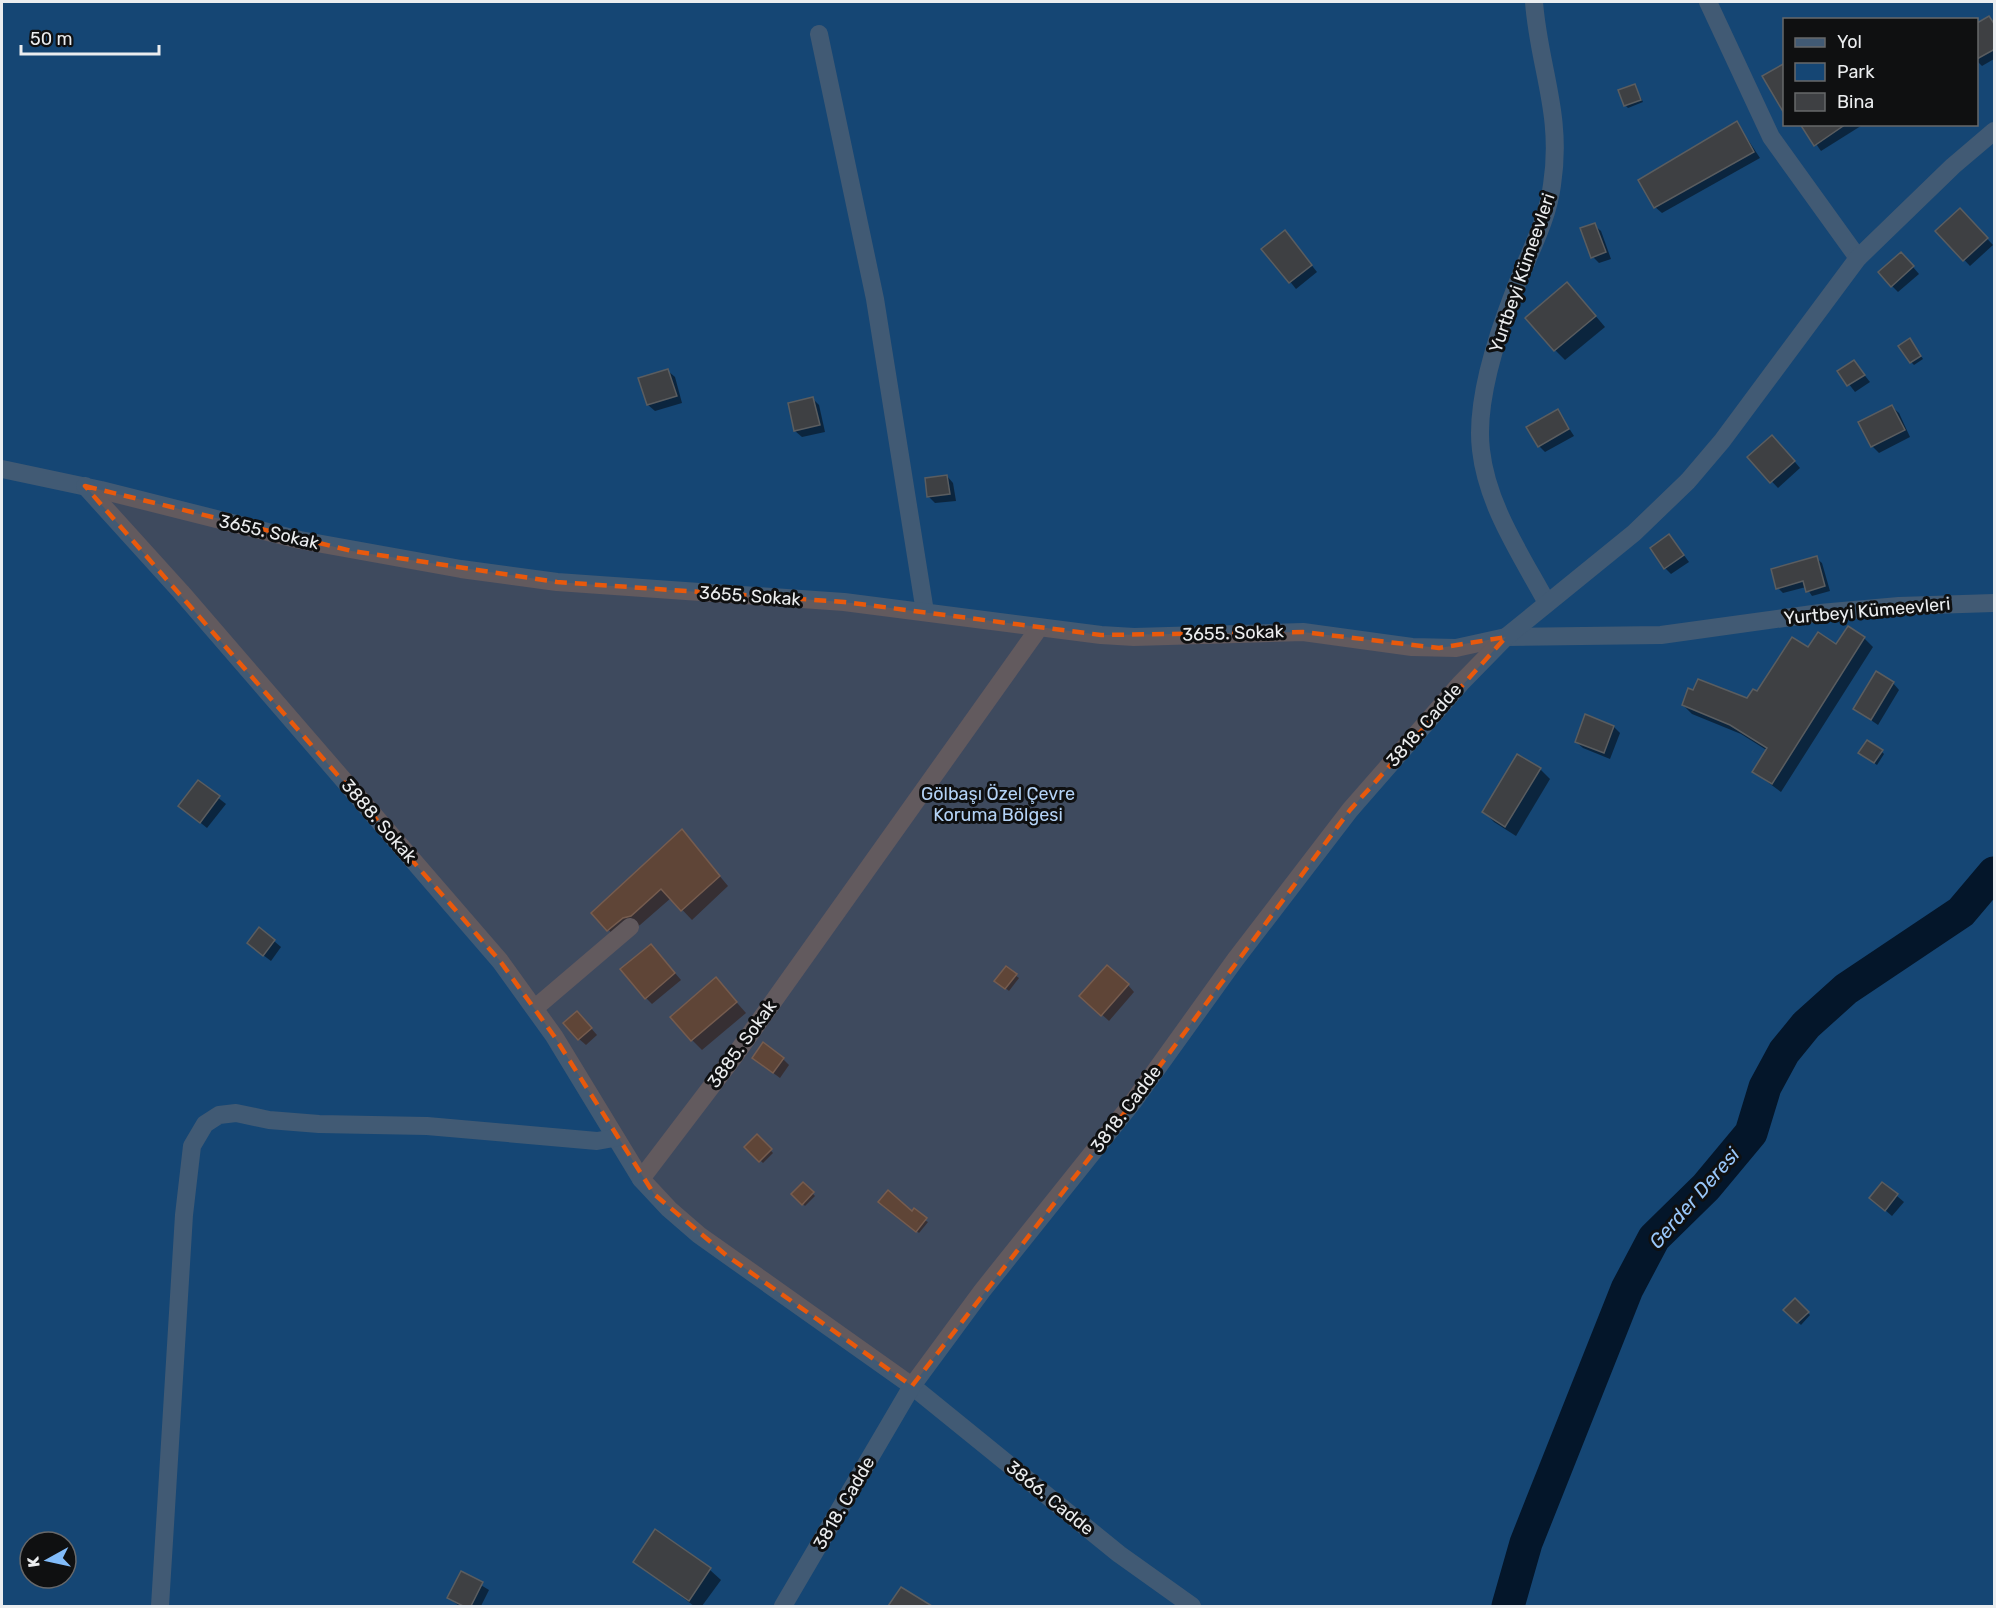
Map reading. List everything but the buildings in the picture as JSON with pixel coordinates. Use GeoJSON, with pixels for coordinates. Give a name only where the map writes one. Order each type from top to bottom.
{"type":"FeatureCollection","features":[{"type":"Feature","properties":{"kind":"street","name":"Yurtbeyi Kümeevleri"},"geometry":{"type":"LineString","coordinates":[[1534,2],[1554,107],[1555,161],[1546,214],[1514,291],[1494,356],[1482,406],[1479,434],[1483,466],[1501,516],[1547,603]]}},
{"type":"Feature","properties":{"kind":"street"},"geometry":{"type":"LineString","coordinates":[[1708,2],[1771,136],[1858,258]]}},
{"type":"Feature","properties":{"kind":"street"},"geometry":{"type":"LineString","coordinates":[[819,34],[875,299],[925,612]]}},
{"type":"Feature","properties":{"kind":"street"},"geometry":{"type":"LineString","coordinates":[[1506,637],[1634,533],[1688,481],[1722,441],[1858,258],[1953,166],[1995,131]]}},
{"type":"Feature","properties":{"kind":"street","name":"3655. Sokak"},"geometry":{"type":"LineString","coordinates":[[2,470],[85,486],[300,540],[470,570],[557,582],[844,602],[1039,628],[1134,637],[1303,632],[1387,644],[1439,648],[1474,645],[1506,637]]}},
{"type":"Feature","properties":{"kind":"street","name":"3888. Sokak"},"geometry":{"type":"LineString","coordinates":[[85,486],[181,592],[468,923],[535,1008],[554,1036],[641,1179]]}},
{"type":"Feature","properties":{"kind":"street","name":"Yurtbeyi Kümeevleri"},"geometry":{"type":"LineString","coordinates":[[1506,637],[1649,635],[1820,613],[1899,606],[1995,603]]}},
{"type":"Feature","properties":{"kind":"street","name":"3885. Sokak"},"geometry":{"type":"LineString","coordinates":[[641,1179],[733,1058],[1039,628]]}},
{"type":"Feature","properties":{"kind":"street","name":"3818. Cadde"},"geometry":{"type":"LineString","coordinates":[[783,1606],[912,1386],[982,1292],[1133,1102],[1235,960],[1350,810],[1461,683],[1506,637]]}},
{"type":"Feature","properties":{"kind":"street"},"geometry":{"type":"LineString","coordinates":[[535,1008],[630,927]]}},
{"type":"Feature","properties":{"kind":"street"},"geometry":{"type":"LineString","coordinates":[[160,1606],[184,1215],[192,1146],[205,1124],[219,1115],[236,1113],[269,1120],[319,1124],[427,1126],[597,1141],[614,1138]]}},
{"type":"Feature","properties":{"kind":"street"},"geometry":{"type":"LineString","coordinates":[[641,1179],[669,1209],[726,1255],[912,1386]]}},
{"type":"Feature","properties":{"kind":"street","name":"3866. Cadde"},"geometry":{"type":"LineString","coordinates":[[912,1386],[1119,1554],[1192,1606]]}},
{"type":"Feature","properties":{"kind":"highlighted area"},"geometry":{"type":"Polygon","coordinates":[[[85,486],[352,551],[557,582],[844,602],[1101,635],[1303,632],[1439,648],[1506,637],[1350,810],[1133,1102],[912,1386],[726,1255],[654,1194],[554,1036],[500,961],[85,486]]]}},
{"type":"Feature","properties":{"kind":"green space","name":"Gölbaşı Özel Çevre Koruma Bölgesi"},"geometry":{"type":"Polygon","coordinates":[[[2,2],[1994,2],[1994,1606],[2,1606],[2,2]]]}},
{"type":"Feature","properties":{"kind":"waterway","name":"Gerder Deresi"},"geometry":{"type":"LineString","coordinates":[[1508,1606],[1526,1543],[1627,1289],[1654,1238],[1706,1187],[1751,1133],[1765,1087],[1784,1052],[1806,1025],[1846,989],[1961,912],[1994,873]]}}]}
